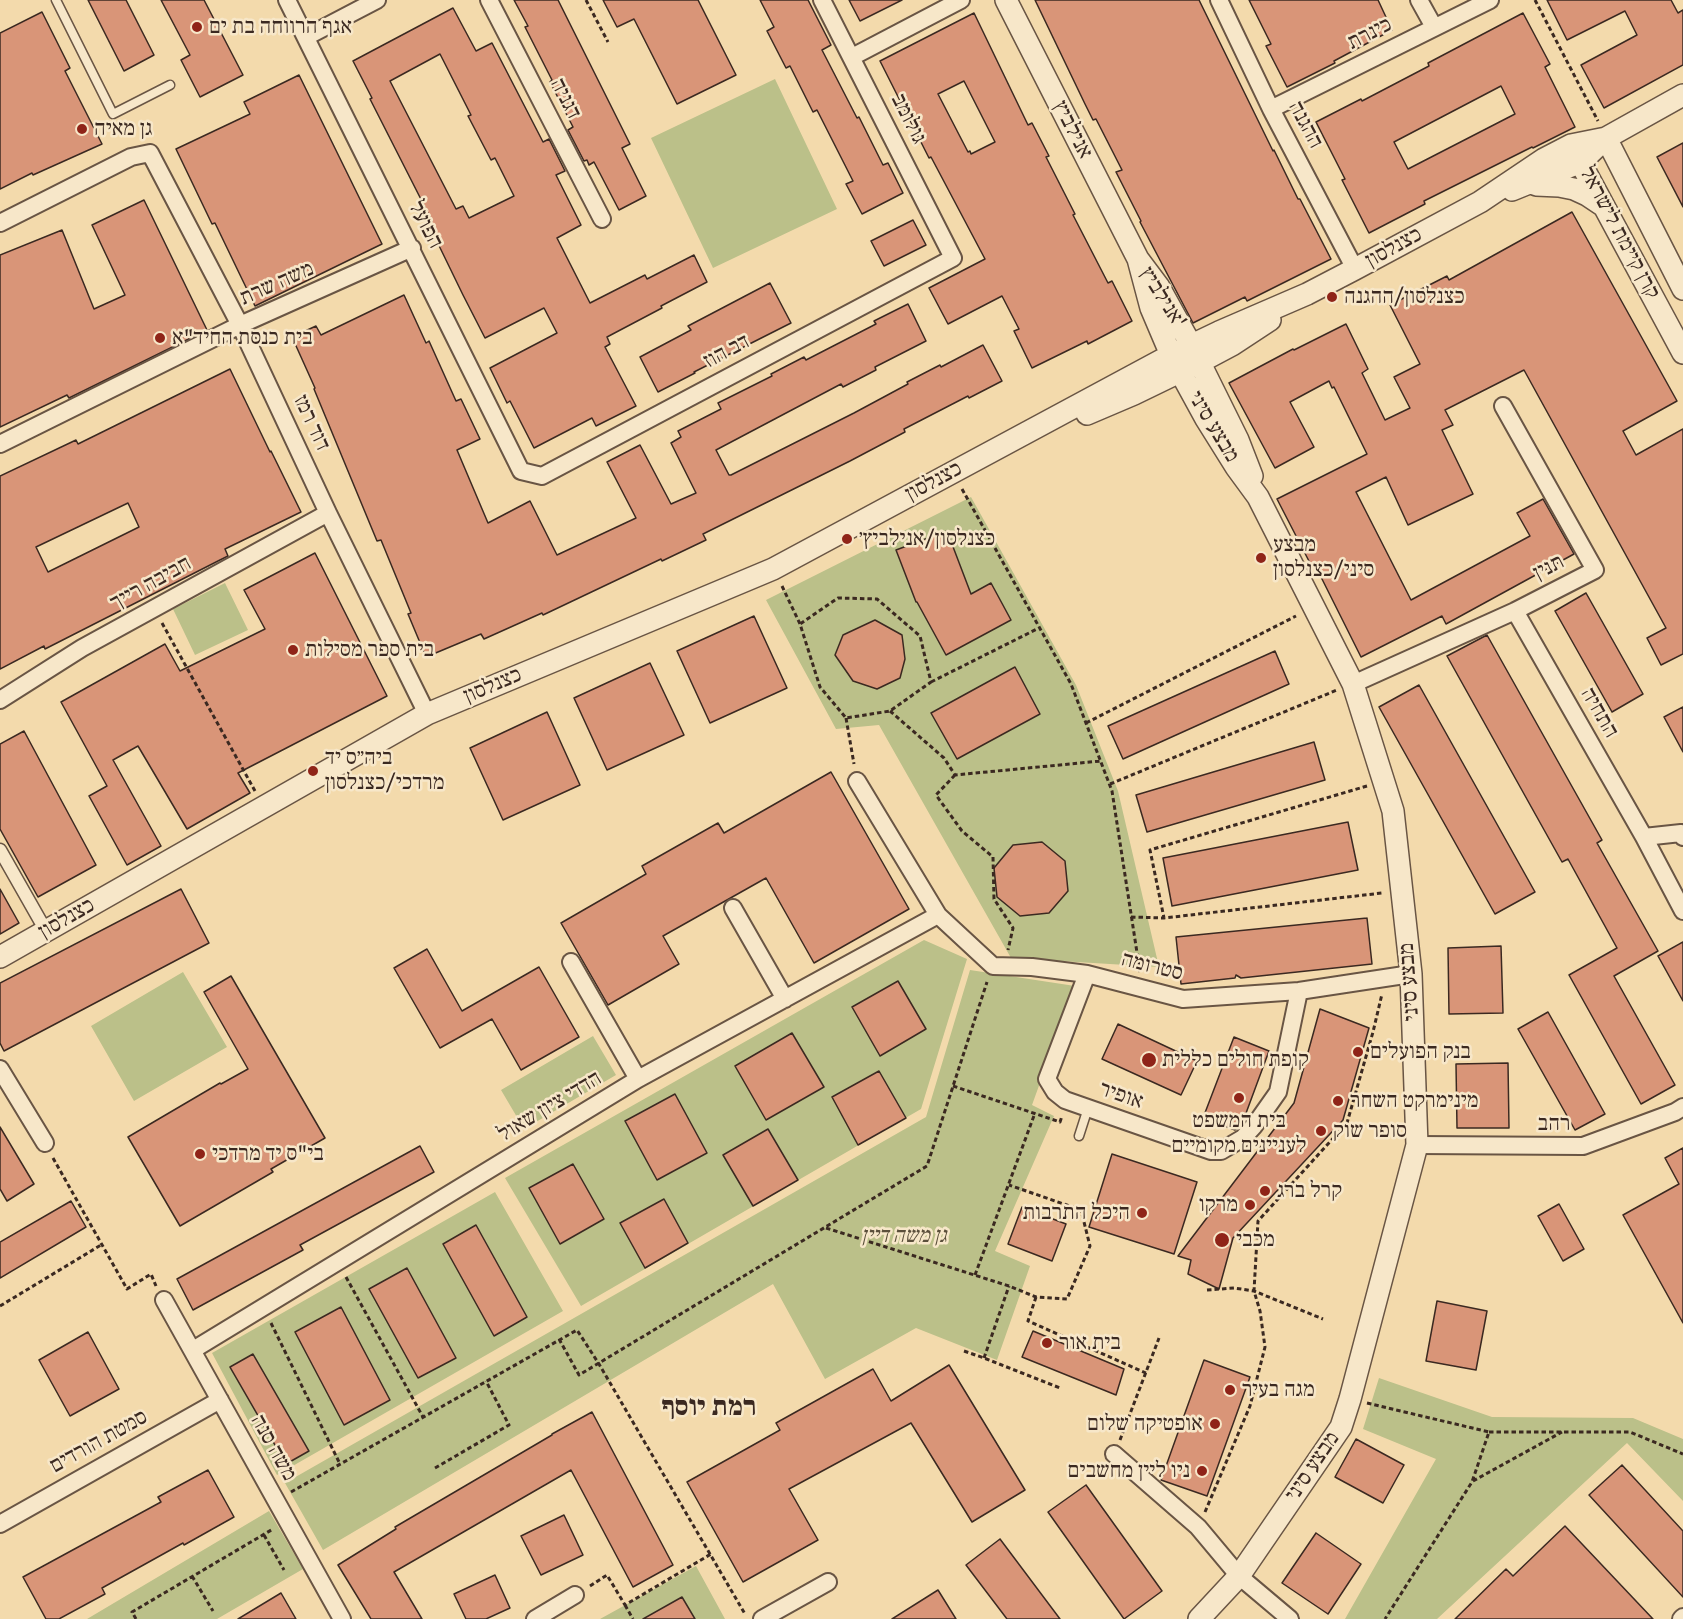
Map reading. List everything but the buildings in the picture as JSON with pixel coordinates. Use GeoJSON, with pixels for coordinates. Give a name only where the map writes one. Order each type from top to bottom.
{"type":"FeatureCollection","features":[{"type":"Feature","properties":{"kind":"street","name":"הפועל"},"geometry":{"type":"LineString","coordinates":[[287,0],[521,471]]}},
{"type":"Feature","properties":{"kind":"street"},"geometry":{"type":"LineString","coordinates":[[306,38],[377,0]]}},
{"type":"Feature","properties":{"kind":"street","name":"דגניה"},"geometry":{"type":"LineString","coordinates":[[489,0],[602,219]]}},
{"type":"Feature","properties":{"kind":"street","name":"גולומב"},"geometry":{"type":"LineString","coordinates":[[822,0],[953,258]]}},
{"type":"Feature","properties":{"kind":"street"},"geometry":{"type":"LineString","coordinates":[[852,57],[961,0]]}},
{"type":"Feature","properties":{"kind":"street","name":"אנילביץ"},"geometry":{"type":"LineString","coordinates":[[1006,0],[1138,260]]}},
{"type":"Feature","properties":{"kind":"street","name":"ההגנה"},"geometry":{"type":"LineString","coordinates":[[1219,0],[1271,109],[1355,269]]}},
{"type":"Feature","properties":{"kind":"street"},"geometry":{"type":"LineString","coordinates":[[1419,0],[1434,27]]}},
{"type":"Feature","properties":{"kind":"street","name":"כינרת"},"geometry":{"type":"LineString","coordinates":[[1271,109],[1490,0]]}},
{"type":"Feature","properties":{"kind":"street","name":"כצנלסון"},"geometry":{"type":"LineString","coordinates":[[1480,202],[1529,184],[1576,154],[1683,95]]}},
{"type":"Feature","properties":{"kind":"street","name":"קרן קיימת לישראל"},"geometry":{"type":"LineString","coordinates":[[1606,138],[1683,289]]}},
{"type":"Feature","properties":{"kind":"street","name":"דוד רמז"},"geometry":{"type":"LineString","coordinates":[[0,223],[131,157],[150,153],[240,326],[328,513],[427,714]]}},
{"type":"Feature","properties":{"kind":"street","name":"כצנלסון"},"geometry":{"type":"LineString","coordinates":[[0,957],[427,714],[773,569],[952,471],[1003,446],[1195,354],[1232,345],[1306,294],[1480,202],[1544,159],[1576,154]]}},
{"type":"Feature","properties":{"kind":"street","name":"קרן קיימת לישראל"},"geometry":{"type":"LineString","coordinates":[[1576,154],[1683,352]]}},
{"type":"Feature","properties":{"kind":"street"},"geometry":{"type":"LineString","coordinates":[[1529,184],[1574,189],[1604,207]]}},
{"type":"Feature","properties":{"kind":"street","name":"משה שרת"},"geometry":{"type":"LineString","coordinates":[[0,444],[240,326],[412,248]]}},
{"type":"Feature","properties":{"kind":"street","name":"דב הוז"},"geometry":{"type":"LineString","coordinates":[[521,471],[542,476],[953,258]]}},
{"type":"Feature","properties":{"kind":"street","name":"אנילביץ'"},"geometry":{"type":"LineString","coordinates":[[1138,260],[1159,287],[1195,354]]}},
{"type":"Feature","properties":{"kind":"street","name":"אנילביץ'"},"geometry":{"type":"LineString","coordinates":[[1138,260],[1151,308],[1176,364]]}},
{"type":"Feature","properties":{"kind":"street","name":"מבצע סיני"},"geometry":{"type":"LineString","coordinates":[[1195,354],[1250,466],[1258,497]]}},
{"type":"Feature","properties":{"kind":"street","name":"מבצע סיני"},"geometry":{"type":"LineString","coordinates":[[1176,364],[1222,445],[1258,497],[1353,684],[1393,811],[1411,974],[1417,1145],[1341,1427],[1239,1576],[1199,1619]]}},
{"type":"Feature","properties":{"kind":"street","name":"תנין"},"geometry":{"type":"LineString","coordinates":[[1353,684],[1515,611],[1595,570],[1503,406]]}},
{"type":"Feature","properties":{"kind":"street","name":"חביבה רייך"},"geometry":{"type":"LineString","coordinates":[[0,700],[82,648],[328,513]]}},
{"type":"Feature","properties":{"kind":"street","name":"התחיה"},"geometry":{"type":"LineString","coordinates":[[1515,611],[1644,837],[1683,911]]}},
{"type":"Feature","properties":{"kind":"street"},"geometry":{"type":"LineString","coordinates":[[857,781],[938,915],[999,966]]}},
{"type":"Feature","properties":{"kind":"street"},"geometry":{"type":"LineString","coordinates":[[1644,837],[1681,833],[1683,837]]}},
{"type":"Feature","properties":{"kind":"street"},"geometry":{"type":"LineString","coordinates":[[0,850],[46,931]]}},
{"type":"Feature","properties":{"kind":"street"},"geometry":{"type":"LineString","coordinates":[[733,908],[785,999]]}},
{"type":"Feature","properties":{"kind":"street","name":"הדדי ציון שאול"},"geometry":{"type":"LineString","coordinates":[[193,1350],[638,1079],[938,915]]}},
{"type":"Feature","properties":{"kind":"street"},"geometry":{"type":"LineString","coordinates":[[571,962],[638,1079]]}},
{"type":"Feature","properties":{"kind":"street","name":"סטרומה"},"geometry":{"type":"LineString","coordinates":[[999,966],[1032,967],[1087,974],[1183,999],[1299,991],[1411,974]]}},
{"type":"Feature","properties":{"kind":"street","name":"אופיר"},"geometry":{"type":"LineString","coordinates":[[1087,974],[1047,1079],[1055,1092],[1068,1101],[1211,1151],[1221,1152],[1243,1138],[1278,1092],[1299,991]]}},
{"type":"Feature","properties":{"kind":"street"},"geometry":{"type":"LineString","coordinates":[[0,1069],[45,1143]]}},
{"type":"Feature","properties":{"kind":"street","name":"רהב"},"geometry":{"type":"LineString","coordinates":[[1417,1145],[1583,1146],[1683,1107]]}},
{"type":"Feature","properties":{"kind":"street","name":"משה סנה"},"geometry":{"type":"LineString","coordinates":[[164,1300],[342,1619]]}},
{"type":"Feature","properties":{"kind":"street","name":"סמטת הורדים"},"geometry":{"type":"LineString","coordinates":[[0,1524],[220,1400]]}},
{"type":"Feature","properties":{"kind":"street"},"geometry":{"type":"LineString","coordinates":[[1114,1454],[1198,1527],[1239,1576],[1290,1619]]}},
{"type":"Feature","properties":{"kind":"street"},"geometry":{"type":"LineString","coordinates":[[762,1619],[828,1582]]}},
{"type":"Feature","properties":{"kind":"street"},"geometry":{"type":"LineString","coordinates":[[535,1619],[575,1595]]}},
{"type":"Feature","properties":{"kind":"lane"},"geometry":{"type":"LineString","coordinates":[[56,0],[113,114],[170,86]]}},
{"type":"Feature","properties":{"kind":"lane"},"geometry":{"type":"LineString","coordinates":[[1079,1137],[1088,1108]]}},
{"type":"Feature","properties":{"kind":"path"},"geometry":{"type":"LineString","coordinates":[[586,0],[608,42]]}},
{"type":"Feature","properties":{"kind":"path"},"geometry":{"type":"LineString","coordinates":[[1534,0],[1595,115]]}},
{"type":"Feature","properties":{"kind":"path"},"geometry":{"type":"LineString","coordinates":[[952,471],[1071,684],[1112,790],[1142,989]]}},
{"type":"Feature","properties":{"kind":"path"},"geometry":{"type":"LineString","coordinates":[[773,569],[800,624],[820,687],[846,718],[857,781]]}},
{"type":"Feature","properties":{"kind":"path"},"geometry":{"type":"LineString","coordinates":[[800,624],[838,598],[877,599],[920,636],[931,682]]}},
{"type":"Feature","properties":{"kind":"path"},"geometry":{"type":"LineString","coordinates":[[1086,723],[1314,607]]}},
{"type":"Feature","properties":{"kind":"path"},"geometry":{"type":"LineString","coordinates":[[154,609],[264,806]]}},
{"type":"Feature","properties":{"kind":"path"},"geometry":{"type":"LineString","coordinates":[[846,718],[890,711],[931,682],[1039,628]]}},
{"type":"Feature","properties":{"kind":"path"},"geometry":{"type":"LineString","coordinates":[[1109,784],[1353,684]]}},
{"type":"Feature","properties":{"kind":"path"},"geometry":{"type":"LineString","coordinates":[[890,711],[944,758],[955,775]]}},
{"type":"Feature","properties":{"kind":"path"},"geometry":{"type":"LineString","coordinates":[[559,1340],[579,1375],[927,1166],[953,1086],[1013,928],[994,899],[993,857],[962,831],[936,795],[955,775],[1101,761]]}},
{"type":"Feature","properties":{"kind":"path"},"geometry":{"type":"LineString","coordinates":[[1164,918],[1150,850],[1384,782]]}},
{"type":"Feature","properties":{"kind":"path"},"geometry":{"type":"LineString","coordinates":[[1131,917],[1164,918],[1402,890]]}},
{"type":"Feature","properties":{"kind":"path"},"geometry":{"type":"LineString","coordinates":[[1198,1527],[1250,1406],[1265,1347],[1260,1311],[1254,1291],[1258,1221],[1347,1123],[1373,1032],[1385,977]]}},
{"type":"Feature","properties":{"kind":"path"},"geometry":{"type":"LineString","coordinates":[[953,1086],[1060,1122],[1068,1101]]}},
{"type":"Feature","properties":{"kind":"path"},"geometry":{"type":"LineString","coordinates":[[975,1275],[1035,1113]]}},
{"type":"Feature","properties":{"kind":"path"},"geometry":{"type":"LineString","coordinates":[[45,1143],[127,1289],[151,1274],[164,1300]]}},
{"type":"Feature","properties":{"kind":"path"},"geometry":{"type":"LineString","coordinates":[[826,1227],[1009,1286],[1036,1297],[1067,1299],[1090,1246],[1081,1210],[1009,1185]]}},
{"type":"Feature","properties":{"kind":"path"},"geometry":{"type":"LineString","coordinates":[[0,1306],[102,1245]]}},
{"type":"Feature","properties":{"kind":"path"},"geometry":{"type":"LineString","coordinates":[[338,1262],[423,1417]]}},
{"type":"Feature","properties":{"kind":"path"},"geometry":{"type":"LineString","coordinates":[[984,1358],[1009,1286]]}},
{"type":"Feature","properties":{"kind":"path"},"geometry":{"type":"LineString","coordinates":[[1207,1290],[1234,1287],[1254,1291],[1323,1319]]}},
{"type":"Feature","properties":{"kind":"path"},"geometry":{"type":"LineString","coordinates":[[1036,1297],[1028,1321],[1146,1373]]}},
{"type":"Feature","properties":{"kind":"path"},"geometry":{"type":"LineString","coordinates":[[263,1307],[340,1464]]}},
{"type":"Feature","properties":{"kind":"path"},"geometry":{"type":"LineString","coordinates":[[276,1501],[577,1330],[748,1619]]}},
{"type":"Feature","properties":{"kind":"path"},"geometry":{"type":"LineString","coordinates":[[1114,1454],[1160,1338]]}},
{"type":"Feature","properties":{"kind":"path"},"geometry":{"type":"LineString","coordinates":[[964,1351],[1060,1389]]}},
{"type":"Feature","properties":{"kind":"path"},"geometry":{"type":"LineString","coordinates":[[435,1468],[509,1425],[486,1381]]}},
{"type":"Feature","properties":{"kind":"path"},"geometry":{"type":"LineString","coordinates":[[1350,1399],[1489,1432],[1630,1432],[1683,1454]]}},
{"type":"Feature","properties":{"kind":"path"},"geometry":{"type":"LineString","coordinates":[[1472,1482],[1564,1431]]}},
{"type":"Feature","properties":{"kind":"path"},"geometry":{"type":"LineString","coordinates":[[1385,1619],[1472,1482],[1489,1432]]}},
{"type":"Feature","properties":{"kind":"path"},"geometry":{"type":"LineString","coordinates":[[136,1619],[132,1612],[288,1521]]}},
{"type":"Feature","properties":{"kind":"path"},"geometry":{"type":"LineString","coordinates":[[264,1535],[284,1570]]}},
{"type":"Feature","properties":{"kind":"path"},"geometry":{"type":"LineString","coordinates":[[625,1605],[711,1554]]}},
{"type":"Feature","properties":{"kind":"path"},"geometry":{"type":"LineString","coordinates":[[575,1595],[607,1575],[633,1619]]}},
{"type":"Feature","properties":{"kind":"path"},"geometry":{"type":"LineString","coordinates":[[192,1576],[213,1611]]}},
{"type":"Feature","properties":{"kind":"green space"},"geometry":{"type":"Polygon","coordinates":[[[775,79],[837,209],[713,268],[651,138],[775,79]]]}},
{"type":"Feature","properties":{"kind":"green space"},"geometry":{"type":"Polygon","coordinates":[[[971,497],[1076,685],[1118,791],[1159,967],[1011,958],[879,725],[836,729],[766,600],[971,497]]]}},
{"type":"Feature","properties":{"kind":"green space"},"geometry":{"type":"Polygon","coordinates":[[[225,583],[248,630],[195,655],[173,609],[225,583]]]}},
{"type":"Feature","properties":{"kind":"green space"},"geometry":{"type":"Polygon","coordinates":[[[924,940],[967,959],[921,1109],[581,1306],[505,1178],[924,940]]]}},
{"type":"Feature","properties":{"kind":"green space","name":"גן משה דיין"},"geometry":{"type":"Polygon","coordinates":[[[970,970],[1075,986],[1032,1105],[1054,1116],[995,1251],[1030,1266],[997,1360],[916,1328],[825,1379],[773,1284],[323,1550],[285,1483],[926,1117],[970,970]]]}},
{"type":"Feature","properties":{"kind":"green space"},"geometry":{"type":"Polygon","coordinates":[[[183,972],[227,1047],[134,1101],[91,1026],[183,972]]]}},
{"type":"Feature","properties":{"kind":"green space"},"geometry":{"type":"Polygon","coordinates":[[[593,1036],[616,1075],[524,1129],[501,1090],[593,1036]]]}},
{"type":"Feature","properties":{"kind":"green space"},"geometry":{"type":"Polygon","coordinates":[[[495,1192],[563,1311],[277,1475],[212,1353],[495,1192]]]}},
{"type":"Feature","properties":{"kind":"green space"},"geometry":{"type":"Polygon","coordinates":[[[1379,1378],[1492,1417],[1633,1418],[1683,1439],[1683,1501],[1627,1443],[1437,1619],[1345,1619],[1436,1459],[1363,1429],[1379,1378]]]}},
{"type":"Feature","properties":{"kind":"green space"},"geometry":{"type":"Polygon","coordinates":[[[269,1511],[303,1569],[217,1619],[87,1619],[269,1511]]]}},
{"type":"Feature","properties":{"kind":"green space"},"geometry":{"type":"Polygon","coordinates":[[[696,1566],[725,1619],[600,1619],[696,1566]]]}},
{"type":"Feature","properties":{"kind":"place","name":"אגף הרווחה בת ים"},"geometry":{"type":"Point","coordinates":[197,27]}},
{"type":"Feature","properties":{"kind":"place","name":"גן מאיה"},"geometry":{"type":"Point","coordinates":[82,129]}},
{"type":"Feature","properties":{"kind":"place","name":"כצנלסון/ההגנה"},"geometry":{"type":"Point","coordinates":[1332,297]}},
{"type":"Feature","properties":{"kind":"place","name":"בית כנסת החיד\"א"},"geometry":{"type":"Point","coordinates":[160,338]}},
{"type":"Feature","properties":{"kind":"place","name":"כצנלסון/אנילביץ׳"},"geometry":{"type":"Point","coordinates":[847,539]}},
{"type":"Feature","properties":{"kind":"place","name":"מבצע סיני/כצנלסון"},"geometry":{"type":"Point","coordinates":[1261,558]}},
{"type":"Feature","properties":{"kind":"place","name":"בית ספר מסילות"},"geometry":{"type":"Point","coordinates":[293,650]}},
{"type":"Feature","properties":{"kind":"place","name":"ביה״ס יד מרדכי/כצנלסון"},"geometry":{"type":"Point","coordinates":[313,771]}},
{"type":"Feature","properties":{"kind":"place","name":"בנק הפועלים"},"geometry":{"type":"Point","coordinates":[1358,1052]}},
{"type":"Feature","properties":{"kind":"place","name":"קופת חולים כללית"},"geometry":{"type":"Point","coordinates":[1149,1060]}},
{"type":"Feature","properties":{"kind":"place","name":"בית המשפט לעניינים מקומיים"},"geometry":{"type":"Point","coordinates":[1239,1098]}},
{"type":"Feature","properties":{"kind":"place","name":"מינימרקט השחר"},"geometry":{"type":"Point","coordinates":[1338,1101]}},
{"type":"Feature","properties":{"kind":"place","name":"סופר שוק"},"geometry":{"type":"Point","coordinates":[1321,1131]}},
{"type":"Feature","properties":{"kind":"place","name":"בי\"ס יד מרדכי"},"geometry":{"type":"Point","coordinates":[200,1154]}},
{"type":"Feature","properties":{"kind":"place","name":"קרל ברג"},"geometry":{"type":"Point","coordinates":[1265,1191]}},
{"type":"Feature","properties":{"kind":"place","name":"מרקו"},"geometry":{"type":"Point","coordinates":[1250,1205]}},
{"type":"Feature","properties":{"kind":"place","name":"היכל התרבות"},"geometry":{"type":"Point","coordinates":[1142,1213]}},
{"type":"Feature","properties":{"kind":"place","name":"מכבי"},"geometry":{"type":"Point","coordinates":[1222,1240]}},
{"type":"Feature","properties":{"kind":"place","name":"בית אור"},"geometry":{"type":"Point","coordinates":[1047,1343]}},
{"type":"Feature","properties":{"kind":"place","name":"מגה בעיר"},"geometry":{"type":"Point","coordinates":[1230,1390]}},
{"type":"Feature","properties":{"kind":"place","name":"אופטיקה שלום"},"geometry":{"type":"Point","coordinates":[1215,1424]}},
{"type":"Feature","properties":{"kind":"place","name":"ניו ליין מחשבים"},"geometry":{"type":"Point","coordinates":[1202,1471]}},
{"type":"Feature","properties":{"kind":"district","name":"רמת יוסף"},"geometry":{"type":"Point","coordinates":[709,1408]}}]}
